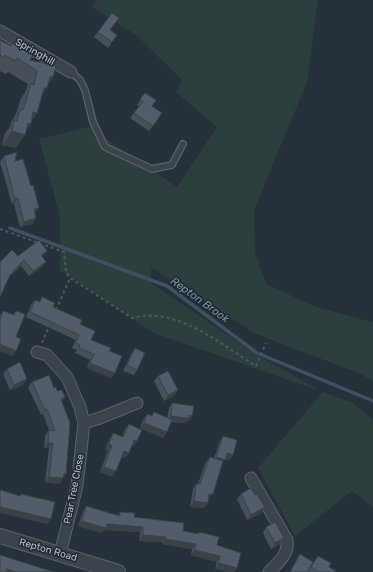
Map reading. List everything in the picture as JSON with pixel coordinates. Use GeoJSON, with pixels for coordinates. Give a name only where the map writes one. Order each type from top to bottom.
{"type":"FeatureCollection","features":[{"type":"Feature","properties":{"kind":"street","name":"Springhill"},"geometry":{"type":"LineString","coordinates":[[0,31],[71,72]]}},
{"type":"Feature","properties":{"kind":"street","name":"Pear Tree Close"},"geometry":{"type":"LineString","coordinates":[[37,352],[47,355],[67,377],[78,402],[84,423],[77,486],[60,554]]}},
{"type":"Feature","properties":{"kind":"street"},"geometry":{"type":"LineString","coordinates":[[84,423],[138,402]]}},
{"type":"Feature","properties":{"kind":"street"},"geometry":{"type":"LineString","coordinates":[[251,478],[287,540],[288,547],[285,555],[270,572]]}},
{"type":"Feature","properties":{"kind":"street","name":"Repton Road"},"geometry":{"type":"LineString","coordinates":[[0,536],[60,554],[101,569],[118,572]]}},
{"type":"Feature","properties":{"kind":"lane"},"geometry":{"type":"LineString","coordinates":[[71,72],[80,80],[85,90],[93,122],[106,147],[152,170],[172,165],[183,144]]}},
{"type":"Feature","properties":{"kind":"path"},"geometry":{"type":"LineString","coordinates":[[0,229],[64,252],[66,272],[70,278],[132,318],[145,314],[186,323],[256,366],[266,343]]}},
{"type":"Feature","properties":{"kind":"path"},"geometry":{"type":"LineString","coordinates":[[55,312],[70,278]]}},
{"type":"Feature","properties":{"kind":"path"},"geometry":{"type":"LineString","coordinates":[[37,352],[49,325]]}},
{"type":"Feature","properties":{"kind":"green space"},"geometry":{"type":"Polygon","coordinates":[[[96,0],[318,0],[307,82],[254,210],[255,252],[266,284],[316,307],[373,322],[373,382],[363,375],[254,333],[151,267],[151,283],[257,355],[323,392],[154,333],[60,270],[60,216],[39,139],[89,127],[177,187],[217,127],[176,92],[182,80],[136,35],[92,7],[96,0]]]}},
{"type":"Feature","properties":{"kind":"green space"},"geometry":{"type":"Polygon","coordinates":[[[323,392],[353,403],[373,420],[373,507],[352,491],[295,536],[258,468],[323,392]]]}},
{"type":"Feature","properties":{"kind":"building"},"geometry":{"type":"Polygon","coordinates":[[[112,13],[119,18],[110,30],[117,35],[112,42],[98,32],[112,13]]]}},
{"type":"Feature","properties":{"kind":"building"},"geometry":{"type":"Polygon","coordinates":[[[0,40],[11,46],[12,43],[23,49],[24,46],[34,53],[30,60],[56,66],[53,77],[50,76],[47,88],[44,88],[37,113],[33,112],[31,124],[28,123],[25,135],[12,131],[14,120],[17,121],[20,109],[23,110],[31,84],[34,85],[37,71],[17,58],[15,61],[5,55],[4,58],[0,55],[0,40]]]}},
{"type":"Feature","properties":{"kind":"building"},"geometry":{"type":"Polygon","coordinates":[[[145,93],[156,100],[152,106],[162,113],[153,126],[134,113],[143,101],[140,99],[145,93]]]}},
{"type":"Feature","properties":{"kind":"building"},"geometry":{"type":"Polygon","coordinates":[[[17,152],[15,161],[23,159],[31,186],[33,185],[39,208],[34,209],[36,218],[24,222],[18,198],[15,199],[4,156],[17,152]]]}},
{"type":"Feature","properties":{"kind":"building"},"geometry":{"type":"Polygon","coordinates":[[[39,240],[47,251],[41,255],[46,262],[33,271],[24,260],[10,275],[0,297],[0,262],[12,250],[18,256],[39,240]]]}},
{"type":"Feature","properties":{"kind":"building"},"geometry":{"type":"Polygon","coordinates":[[[42,297],[55,303],[53,307],[82,320],[80,324],[95,331],[91,340],[111,348],[109,351],[122,356],[115,373],[90,363],[94,354],[79,348],[80,345],[76,343],[79,335],[30,312],[35,300],[40,302],[42,297]]]}},
{"type":"Feature","properties":{"kind":"building"},"geometry":{"type":"Polygon","coordinates":[[[3,311],[14,315],[16,311],[25,314],[16,337],[21,339],[16,351],[0,344],[0,320],[3,311]]]}},
{"type":"Feature","properties":{"kind":"building"},"geometry":{"type":"Polygon","coordinates":[[[135,348],[145,353],[137,370],[127,365],[135,348]]]}},
{"type":"Feature","properties":{"kind":"building"},"geometry":{"type":"Polygon","coordinates":[[[20,362],[27,379],[14,385],[7,369],[20,362]]]}},
{"type":"Feature","properties":{"kind":"building"},"geometry":{"type":"Polygon","coordinates":[[[168,371],[178,390],[168,395],[158,376],[168,371]]]}},
{"type":"Feature","properties":{"kind":"building"},"geometry":{"type":"Polygon","coordinates":[[[49,375],[54,388],[56,387],[57,391],[62,390],[65,397],[61,399],[70,423],[66,474],[64,474],[63,478],[49,477],[53,443],[48,443],[49,430],[55,431],[47,409],[45,410],[32,382],[49,375]]]}},
{"type":"Feature","properties":{"kind":"building"},"geometry":{"type":"Polygon","coordinates":[[[172,403],[194,406],[192,416],[189,415],[189,418],[171,416],[172,403]]]}},
{"type":"Feature","properties":{"kind":"building"},"geometry":{"type":"Polygon","coordinates":[[[154,412],[172,420],[167,432],[144,423],[147,414],[152,416],[154,412]]]}},
{"type":"Feature","properties":{"kind":"building"},"geometry":{"type":"Polygon","coordinates":[[[129,424],[142,430],[137,441],[134,440],[129,453],[124,451],[116,471],[104,467],[112,446],[109,444],[113,433],[123,437],[129,424]]]}},
{"type":"Feature","properties":{"kind":"building"},"geometry":{"type":"Polygon","coordinates":[[[223,436],[237,440],[233,455],[227,453],[225,460],[216,457],[223,436]]]}},
{"type":"Feature","properties":{"kind":"building"},"geometry":{"type":"Polygon","coordinates":[[[210,457],[223,461],[213,494],[209,494],[208,503],[194,501],[196,484],[200,484],[210,457]]]}},
{"type":"Feature","properties":{"kind":"building"},"geometry":{"type":"Polygon","coordinates":[[[251,488],[255,495],[257,494],[265,507],[251,515],[241,494],[251,488]]]}},
{"type":"Feature","properties":{"kind":"building"},"geometry":{"type":"Polygon","coordinates":[[[0,490],[20,496],[21,494],[55,502],[51,519],[0,507],[0,490]]]}},
{"type":"Feature","properties":{"kind":"building"},"geometry":{"type":"Polygon","coordinates":[[[86,506],[120,516],[120,512],[135,513],[134,517],[184,523],[183,531],[199,534],[199,532],[219,537],[217,545],[241,553],[237,568],[219,563],[220,556],[195,550],[196,544],[165,539],[166,537],[143,535],[143,527],[107,524],[106,528],[82,521],[86,506]]]}},
{"type":"Feature","properties":{"kind":"building"},"geometry":{"type":"Polygon","coordinates":[[[275,522],[284,538],[275,543],[266,527],[275,522]]]}},
{"type":"Feature","properties":{"kind":"building"},"geometry":{"type":"Polygon","coordinates":[[[300,554],[313,562],[307,572],[290,572],[300,554]]]}},
{"type":"Feature","properties":{"kind":"building"},"geometry":{"type":"Polygon","coordinates":[[[0,555],[54,572],[17,572],[7,569],[6,572],[0,572],[0,555]]]}},
{"type":"Feature","properties":{"kind":"building"},"geometry":{"type":"Polygon","coordinates":[[[318,556],[331,563],[329,567],[336,571],[320,572],[311,567],[318,556]]]}},
{"type":"Feature","properties":{"kind":"waterway","name":"Repton Brook"},"geometry":{"type":"LineString","coordinates":[[10,228],[167,286],[257,353],[373,401]]}}]}
